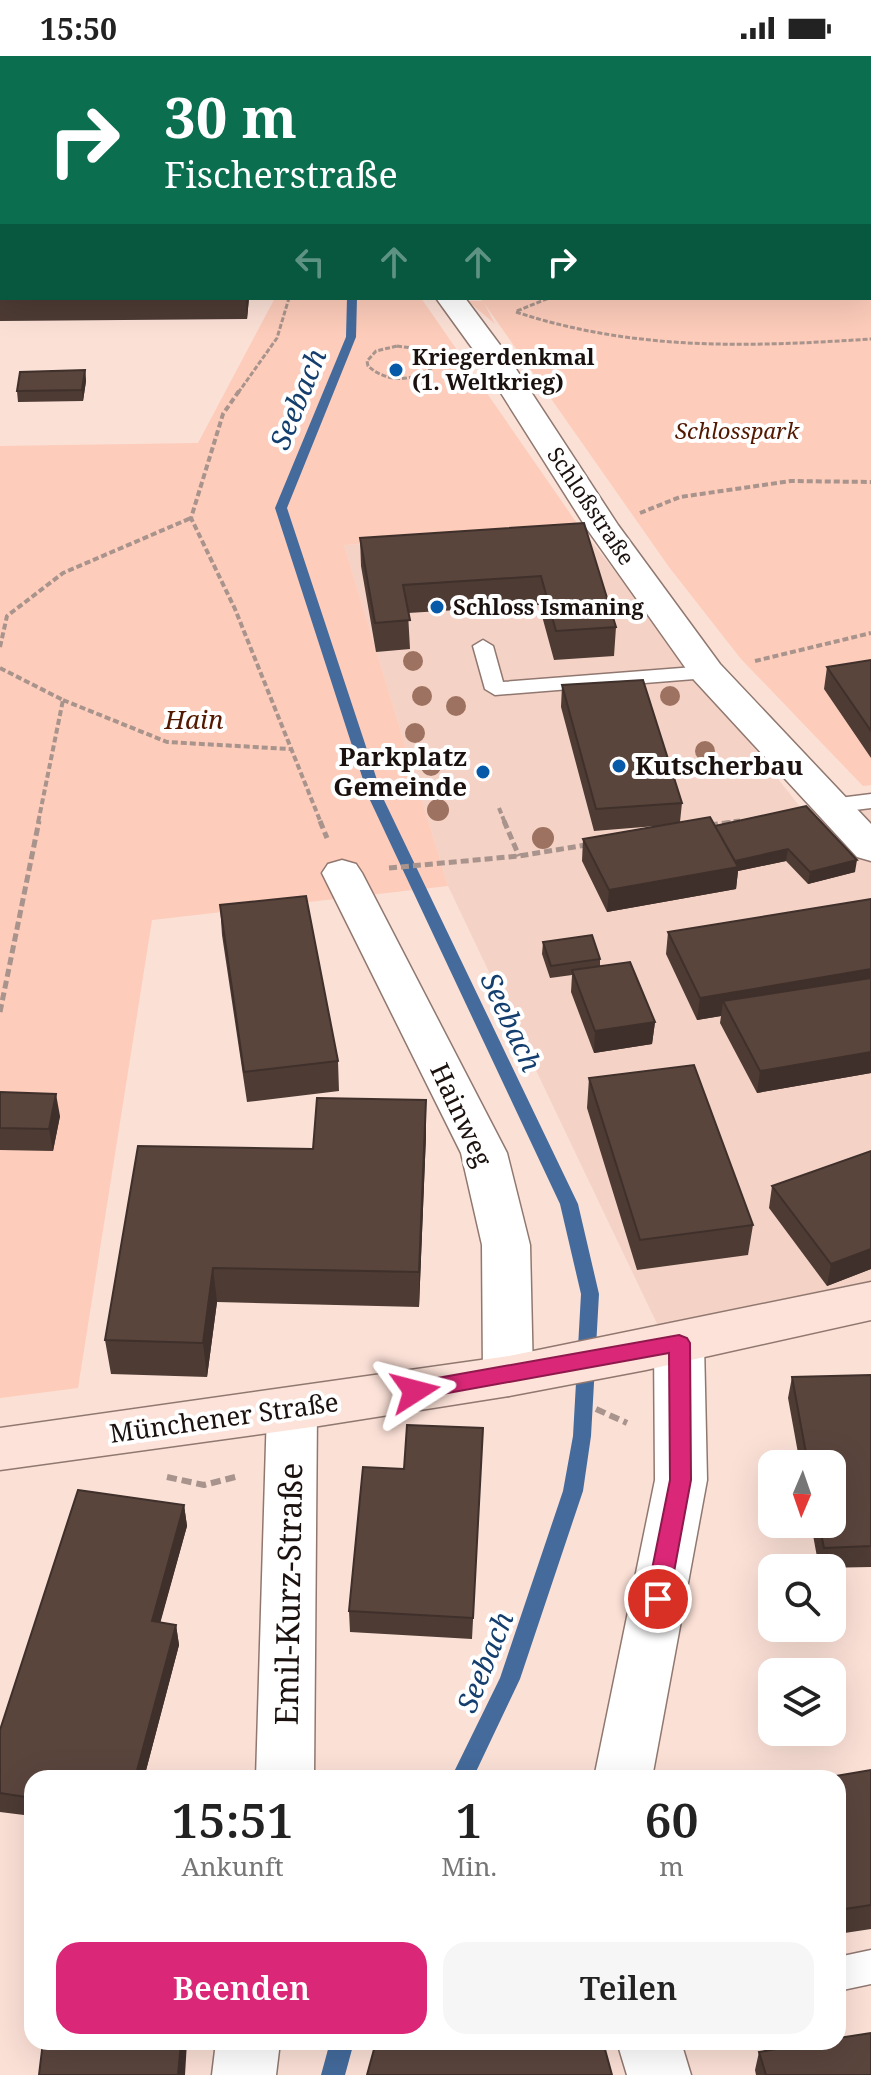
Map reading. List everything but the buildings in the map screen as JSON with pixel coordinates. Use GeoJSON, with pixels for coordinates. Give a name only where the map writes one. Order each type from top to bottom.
{"type":"FeatureCollection","features":[{"type":"Feature","properties":{"kind":"main road","name":"Münchener Straße"},"geometry":{"type":"LineString","coordinates":[[0,1449],[292,1410],[527,1373],[871,1301]]}},
{"type":"Feature","properties":{"kind":"street","name":"Schloßstraße"},"geometry":{"type":"LineString","coordinates":[[451,300],[488,349],[604,529],[707,672],[871,848]]}},
{"type":"Feature","properties":{"kind":"street","name":"Hainweg"},"geometry":{"type":"LineString","coordinates":[[342,873],[484,1153],[506,1245],[527,1373]]}},
{"type":"Feature","properties":{"kind":"street"},"geometry":{"type":"LineString","coordinates":[[625,1770],[681,1480],[679,1343]]}},
{"type":"Feature","properties":{"kind":"street","name":"Emil-Kurz-Straße"},"geometry":{"type":"LineString","coordinates":[[285,1770],[292,1410]]}},
{"type":"Feature","properties":{"kind":"street"},"geometry":{"type":"LineString","coordinates":[[244,2075],[247,2050]]}},
{"type":"Feature","properties":{"kind":"street"},"geometry":{"type":"LineString","coordinates":[[651,2050],[659,2075]]}},
{"type":"Feature","properties":{"kind":"lane"},"geometry":{"type":"LineString","coordinates":[[483,646],[495,689],[707,672]]}},
{"type":"Feature","properties":{"kind":"lane"},"geometry":{"type":"LineString","coordinates":[[831,806],[871,801]]}},
{"type":"Feature","properties":{"kind":"lane"},"geometry":{"type":"LineString","coordinates":[[846,1972],[871,1967]]}},
{"type":"Feature","properties":{"kind":"path"},"geometry":{"type":"LineString","coordinates":[[288,300],[277,338],[223,414],[191,518],[235,609],[342,873]]}},
{"type":"Feature","properties":{"kind":"path"},"geometry":{"type":"LineString","coordinates":[[516,312],[588,333],[658,344],[746,345],[871,339]]}},
{"type":"Feature","properties":{"kind":"path"},"geometry":{"type":"LineString","coordinates":[[397,346],[428,352],[435,362],[433,367],[410,378],[379,375],[372,371],[367,361],[376,351],[397,346]]}},
{"type":"Feature","properties":{"kind":"path"},"geometry":{"type":"LineString","coordinates":[[628,518],[680,497],[791,481],[871,482]]}},
{"type":"Feature","properties":{"kind":"path"},"geometry":{"type":"LineString","coordinates":[[0,647],[7,616],[63,573],[191,518]]}},
{"type":"Feature","properties":{"kind":"path"},"geometry":{"type":"LineString","coordinates":[[0,613],[7,616]]}},
{"type":"Feature","properties":{"kind":"path"},"geometry":{"type":"LineString","coordinates":[[707,672],[871,633]]}},
{"type":"Feature","properties":{"kind":"path"},"geometry":{"type":"LineString","coordinates":[[0,668],[63,700],[167,742],[290,749]]}},
{"type":"Feature","properties":{"kind":"path"},"geometry":{"type":"LineString","coordinates":[[0,1012],[63,700]]}},
{"type":"Feature","properties":{"kind":"path"},"geometry":{"type":"LineString","coordinates":[[707,826],[831,806]]}},
{"type":"Feature","properties":{"kind":"path"},"geometry":{"type":"LineString","coordinates":[[499,808],[519,856]]}},
{"type":"Feature","properties":{"kind":"path"},"geometry":{"type":"LineString","coordinates":[[388,868],[519,856],[597,843]]}},
{"type":"Feature","properties":{"kind":"shaded area"},"geometry":{"type":"Polygon","coordinates":[[[584,532],[801,808],[871,793],[871,1281],[835,1293],[659,1328],[448,886],[344,545],[584,532]]]}},
{"type":"Feature","properties":{"kind":"green space","name":"Hain"},"geometry":{"type":"Polygon","coordinates":[[[274,300],[422,300],[583,532],[344,545],[448,886],[152,920],[78,1388],[0,1398],[0,446],[198,443],[274,300]]]}},
{"type":"Feature","properties":{"kind":"green space","name":"Schlosspark"},"geometry":{"type":"Polygon","coordinates":[[[871,300],[871,785],[863,786],[741,659],[669,567],[484,303],[495,324],[468,301],[871,300]]]}},
{"type":"Feature","properties":{"kind":"waterway","name":"Seebach"},"geometry":{"type":"LineString","coordinates":[[352,300],[351,337],[281,508],[376,798],[569,1204],[590,1294],[582,1436],[573,1491],[510,1679],[466,1770]]}},
{"type":"Feature","properties":{"kind":"waterway","name":"Seebach"},"geometry":{"type":"LineString","coordinates":[[333,2075],[340,2050]]}},
{"type":"Feature","properties":{"kind":"place","name":"Kriegerdenkmal (1. Weltkrieg)"},"geometry":{"type":"Point","coordinates":[396,370]}},
{"type":"Feature","properties":{"kind":"place","name":"Schloss Ismaning"},"geometry":{"type":"Point","coordinates":[437,607]}},
{"type":"Feature","properties":{"kind":"place","name":"Kutscherbau"},"geometry":{"type":"Point","coordinates":[619,766]}},
{"type":"Feature","properties":{"kind":"place","name":"Parkplatz Gemeinde"},"geometry":{"type":"Point","coordinates":[483,772]}},
{"type":"Feature","properties":{"kind":"route"},"geometry":{"type":"LineString","coordinates":[[415,1391],[679,1343],[681,1480],[658,1599]]}}]}
